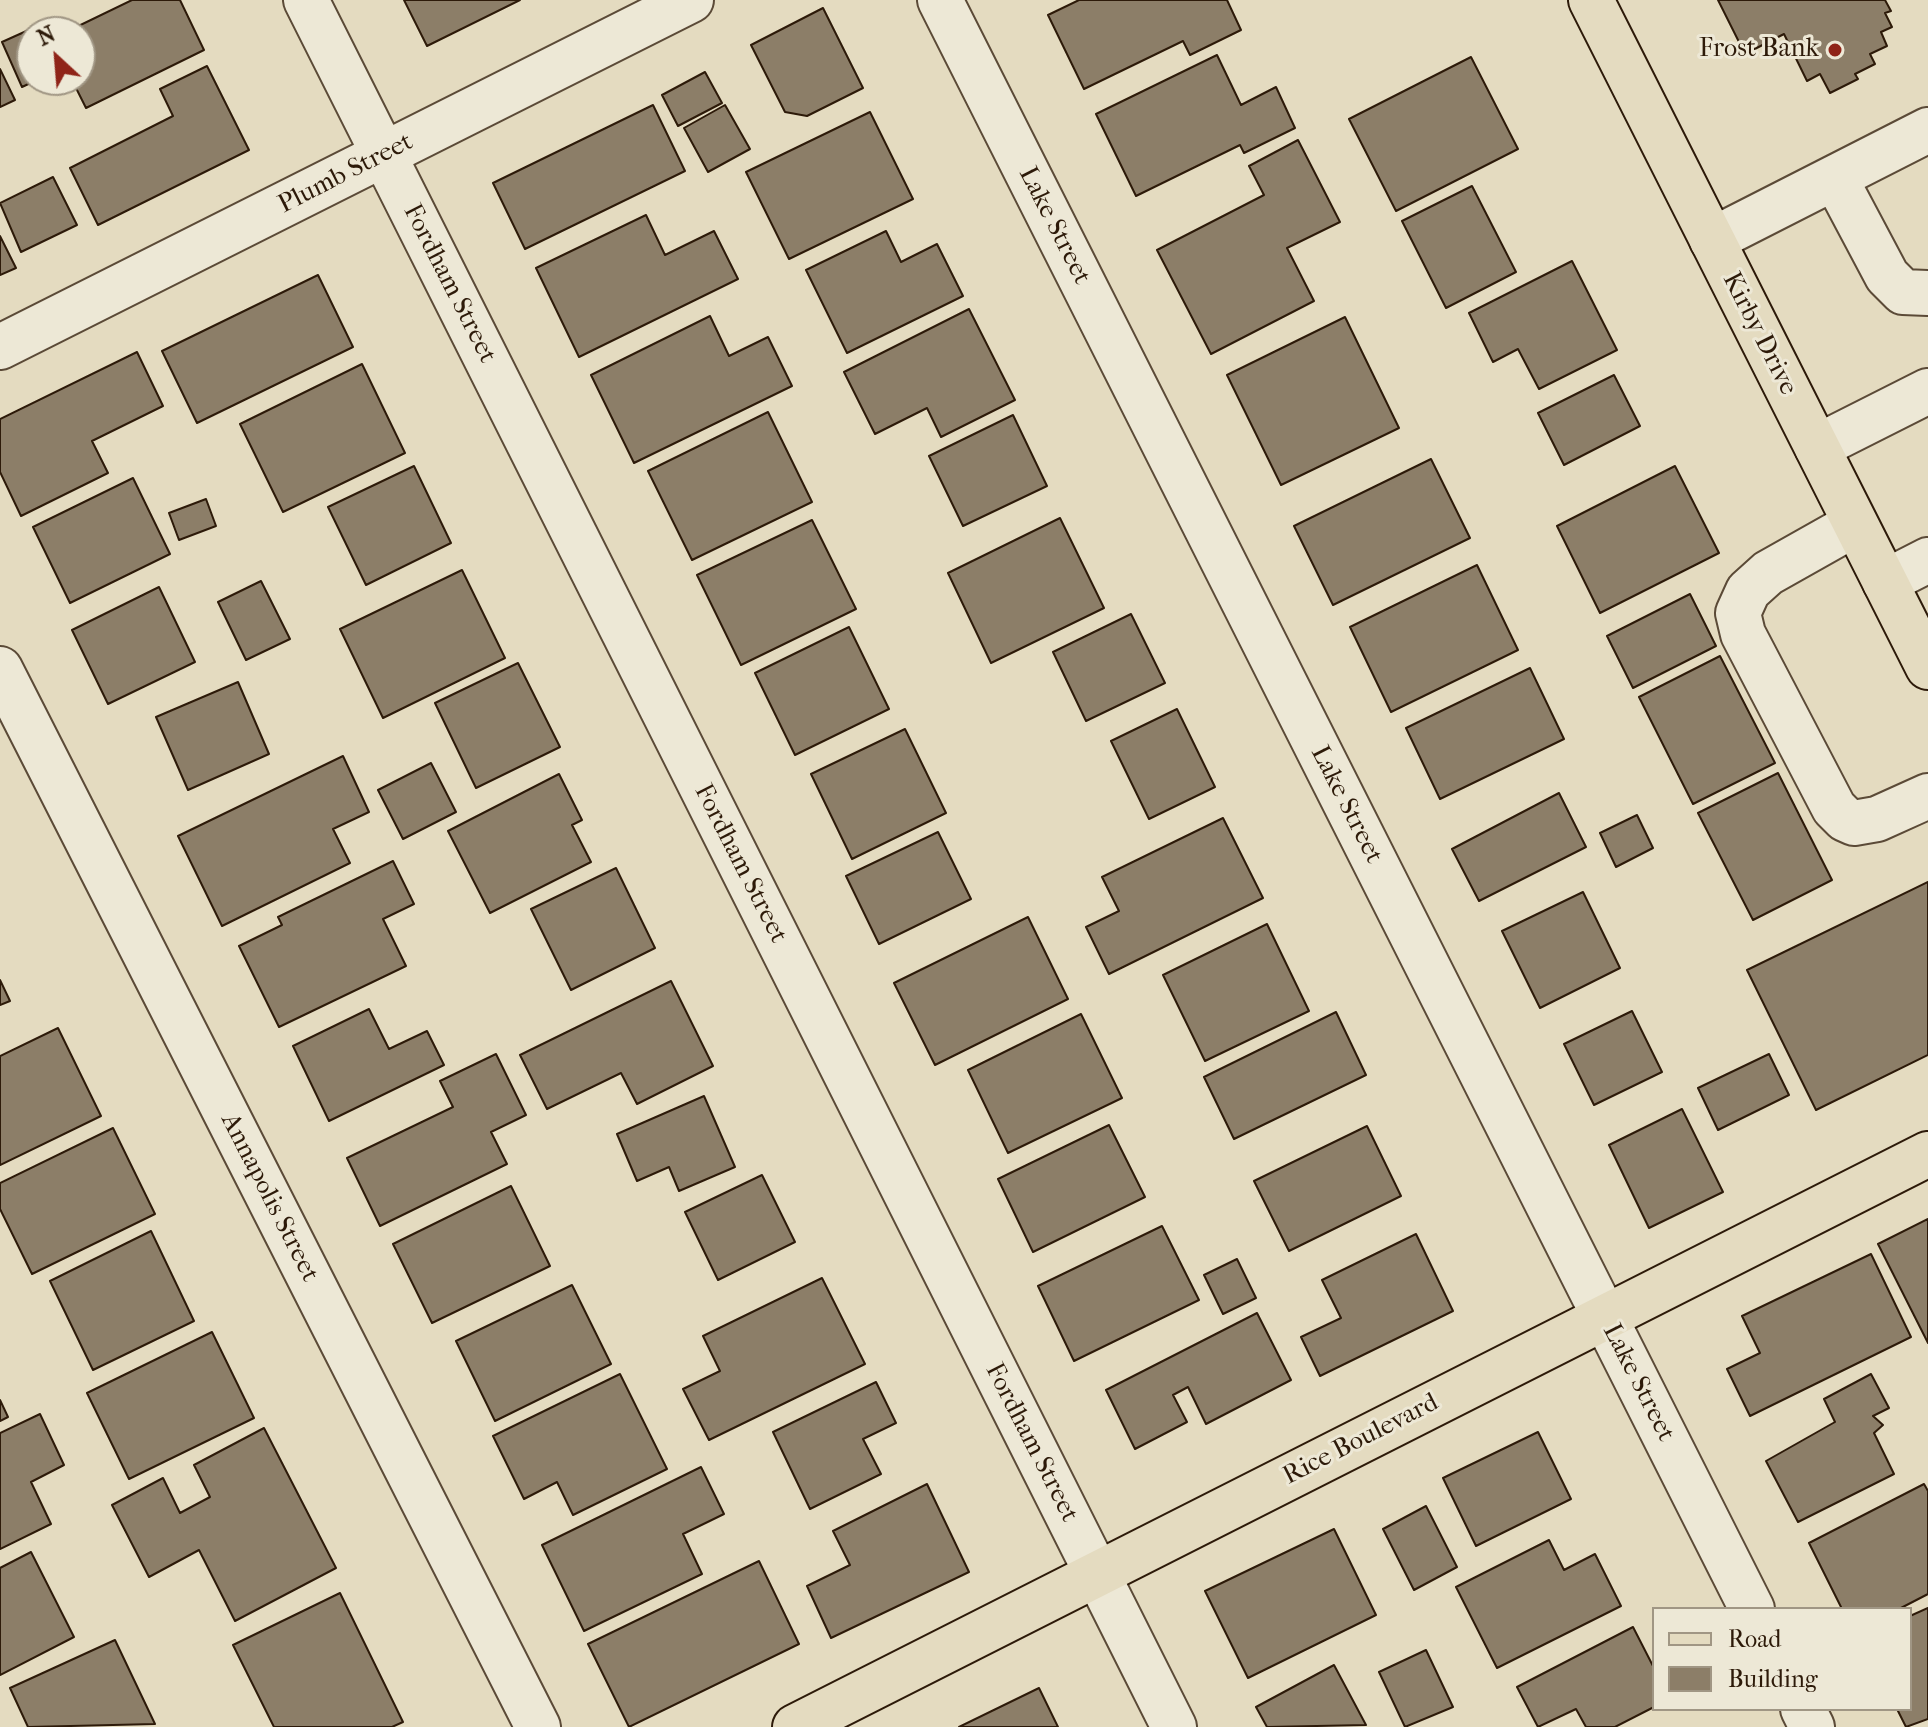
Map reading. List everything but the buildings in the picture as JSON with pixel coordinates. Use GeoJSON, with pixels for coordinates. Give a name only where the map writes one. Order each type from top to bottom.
{"type":"FeatureCollection","features":[{"type":"Feature","properties":{"kind":"main road","name":"Kirby Drive"},"geometry":{"type":"LineString","coordinates":[[1591,0],[1928,667]]}},
{"type":"Feature","properties":{"kind":"main road","name":"Rice Boulevard"},"geometry":{"type":"LineString","coordinates":[[795,1727],[1928,1154]]}},
{"type":"Feature","properties":{"kind":"street","name":"Fordham Street"},"geometry":{"type":"LineString","coordinates":[[306,0],[1174,1727]]}},
{"type":"Feature","properties":{"kind":"street","name":"Plumb Street"},"geometry":{"type":"LineString","coordinates":[[0,347],[691,0]]}},
{"type":"Feature","properties":{"kind":"street","name":"Lake Street"},"geometry":{"type":"LineString","coordinates":[[940,0],[1751,1607]]}},
{"type":"Feature","properties":{"kind":"street"},"geometry":{"type":"LineString","coordinates":[[1712,240],[1928,130]]}},
{"type":"Feature","properties":{"kind":"street"},"geometry":{"type":"LineString","coordinates":[[1835,178],[1887,276],[1903,292],[1928,293]]}},
{"type":"Feature","properties":{"kind":"street"},"geometry":{"type":"LineString","coordinates":[[1817,447],[1928,391]]}},
{"type":"Feature","properties":{"kind":"street"},"geometry":{"type":"LineString","coordinates":[[1855,524],[1768,573],[1748,591],[1738,613],[1743,634],[1834,808],[1845,819],[1854,823],[1877,819],[1928,796]]}},
{"type":"Feature","properties":{"kind":"street"},"geometry":{"type":"LineString","coordinates":[[1885,582],[1928,560]]}},
{"type":"Feature","properties":{"kind":"street","name":"Annapolis Street"},"geometry":{"type":"LineString","coordinates":[[0,669],[538,1727]]}},
{"type":"Feature","properties":{"kind":"place","name":"Frost Bank"},"geometry":{"type":"Point","coordinates":[1835,50]}}]}
